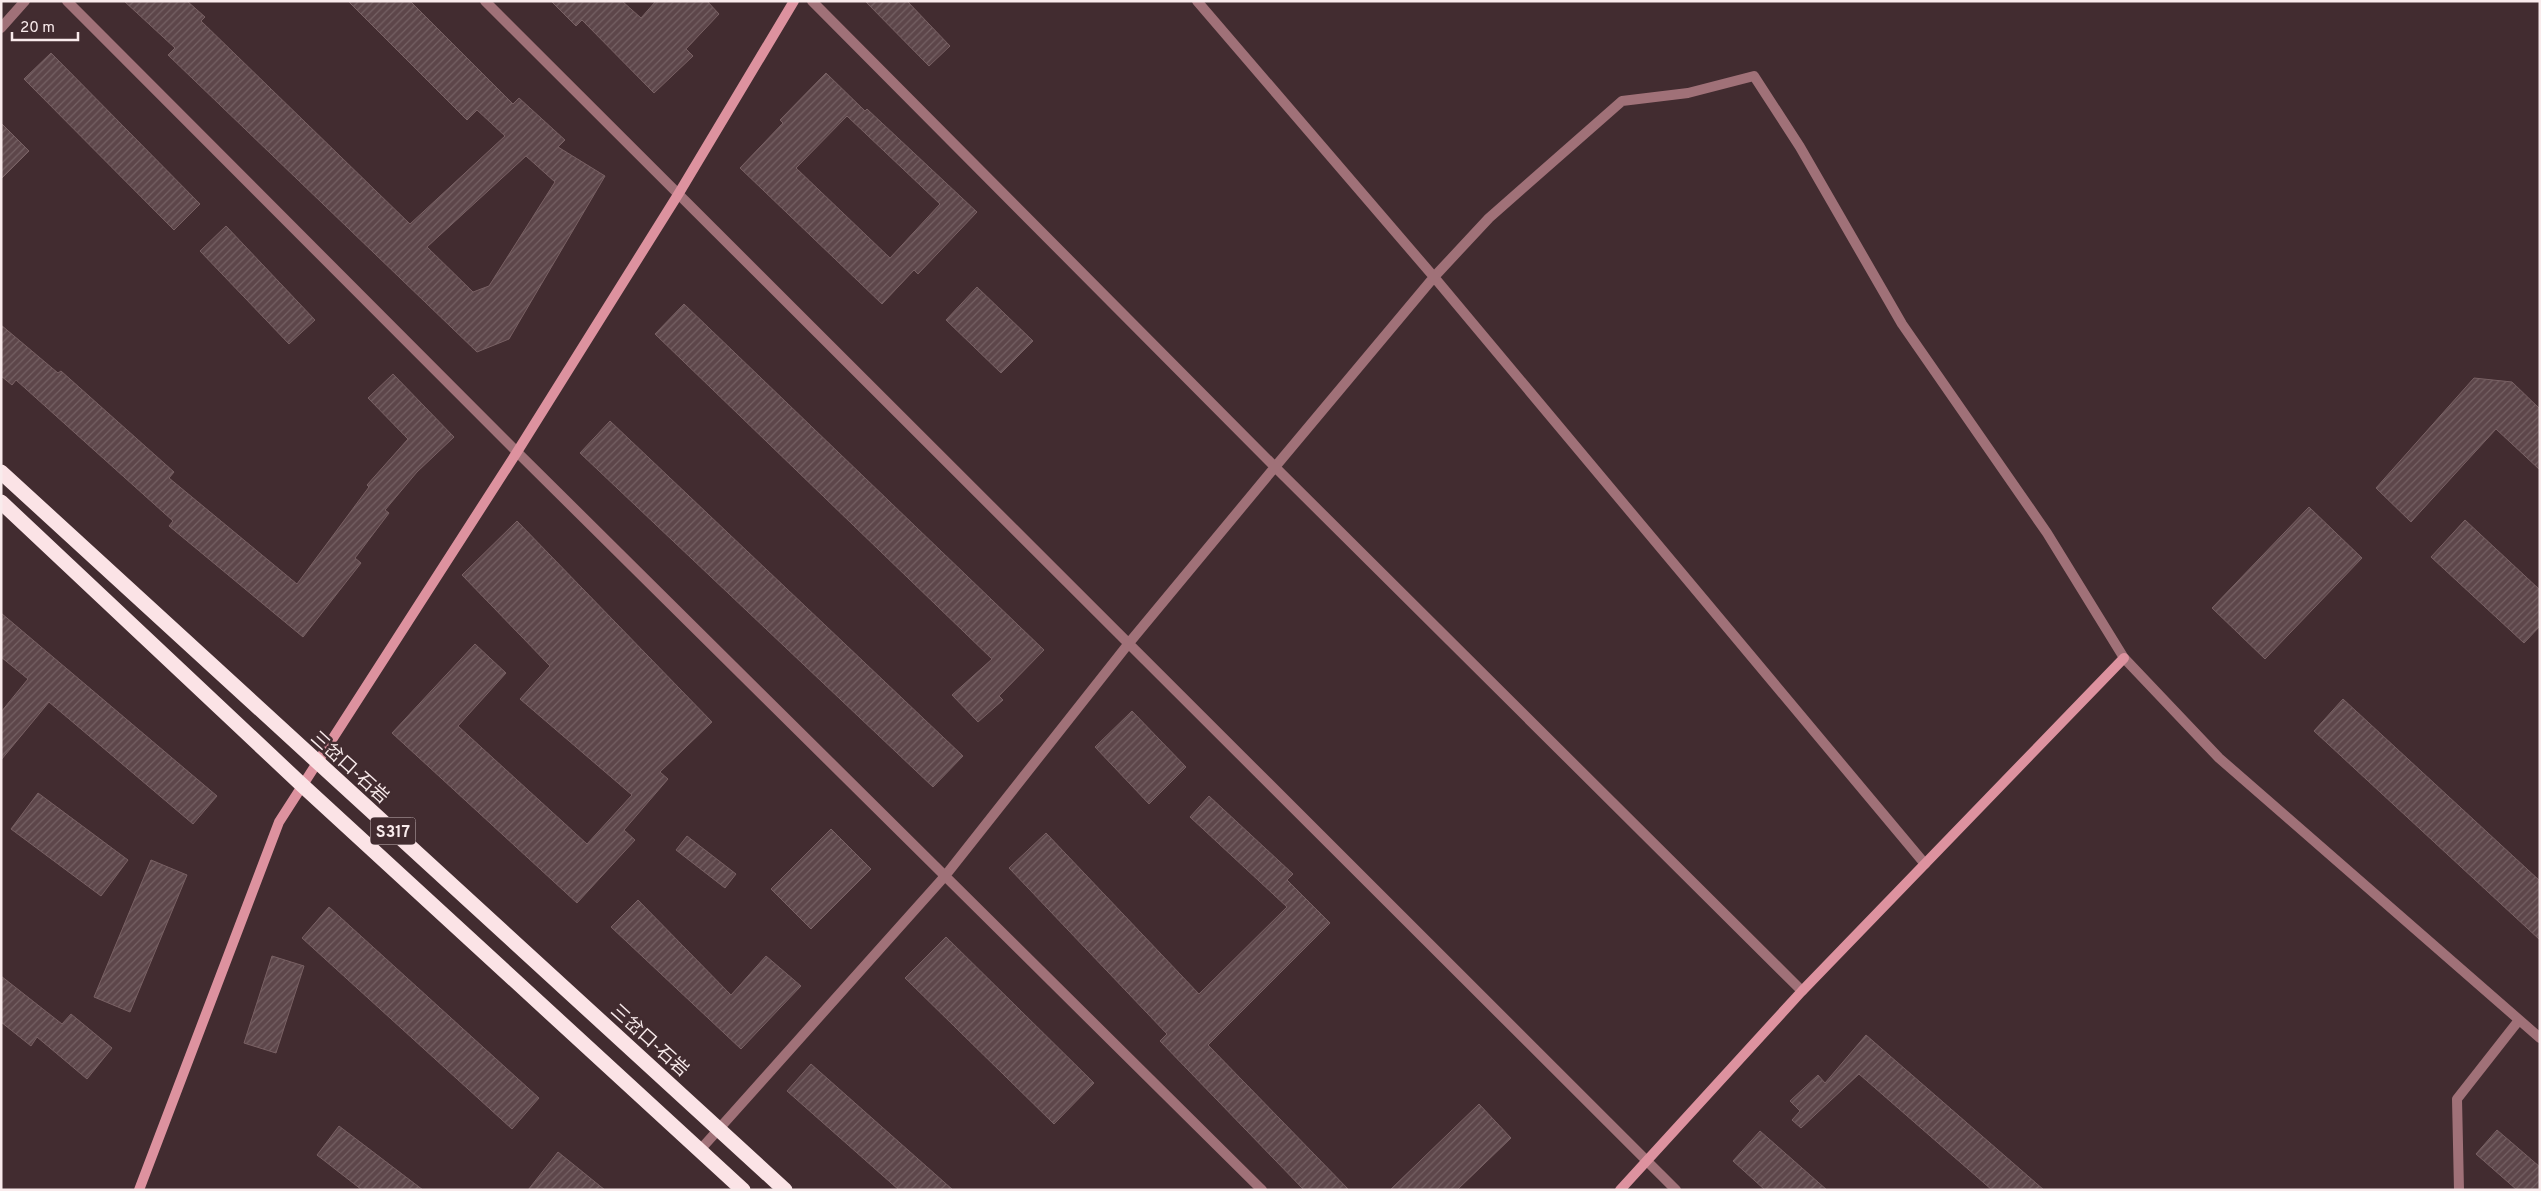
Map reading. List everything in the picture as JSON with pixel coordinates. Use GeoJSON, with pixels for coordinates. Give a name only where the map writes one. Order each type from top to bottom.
{"type":"FeatureCollection","features":[{"type":"Feature","properties":{"kind":"highway","name":"三岔口-石岩"},"geometry":{"type":"LineString","coordinates":[[1,472],[785,1190]]}},
{"type":"Feature","properties":{"kind":"highway","name":"S317"},"geometry":{"type":"LineString","coordinates":[[1,502],[302,785],[743,1190]]}},
{"type":"Feature","properties":{"kind":"street"},"geometry":{"type":"LineString","coordinates":[[1,28],[25,1]]}},
{"type":"Feature","properties":{"kind":"street"},"geometry":{"type":"LineString","coordinates":[[67,1],[517,452],[1262,1190]]}},
{"type":"Feature","properties":{"kind":"street"},"geometry":{"type":"LineString","coordinates":[[485,1],[1676,1190]]}},
{"type":"Feature","properties":{"kind":"street"},"geometry":{"type":"LineString","coordinates":[[139,1190],[280,822],[517,452],[679,193],[794,1]]}},
{"type":"Feature","properties":{"kind":"street"},"geometry":{"type":"LineString","coordinates":[[812,1],[1275,467],[1802,991]]}},
{"type":"Feature","properties":{"kind":"street"},"geometry":{"type":"LineString","coordinates":[[1196,1],[1434,277],[1925,864]]}},
{"type":"Feature","properties":{"kind":"street"},"geometry":{"type":"LineString","coordinates":[[700,1150],[945,876],[1130,643],[1275,467],[1434,277],[1489,218],[1622,101],[1688,93],[1754,76],[1800,147],[1902,324],[2047,533],[2124,658],[2219,758],[2540,1038]]}},
{"type":"Feature","properties":{"kind":"street"},"geometry":{"type":"LineString","coordinates":[[1620,1190],[1802,991],[2124,658]]}},
{"type":"Feature","properties":{"kind":"street"},"geometry":{"type":"LineString","coordinates":[[2459,1190],[2457,1100],[2519,1020]]}},
{"type":"Feature","properties":{"kind":"building"},"geometry":{"type":"Polygon","coordinates":[[[124,1],[187,1],[205,17],[201,21],[410,224],[505,136],[477,110],[467,120],[348,1],[410,1],[513,104],[519,98],[565,140],[558,147],[605,176],[509,339],[477,352],[168,55],[175,48],[124,1]],[[526,156],[427,247],[473,292],[489,286],[555,182],[526,156]]]}},
{"type":"Feature","properties":{"kind":"building"},"geometry":{"type":"Polygon","coordinates":[[[551,1],[622,1],[641,18],[656,1],[707,1],[719,14],[686,49],[693,56],[654,93],[582,20],[576,26],[551,1]]]}},
{"type":"Feature","properties":{"kind":"building"},"geometry":{"type":"Polygon","coordinates":[[[865,1],[907,1],[950,46],[929,66],[865,1]]]}},
{"type":"Feature","properties":{"kind":"building"},"geometry":{"type":"Polygon","coordinates":[[[51,53],[200,204],[174,230],[24,79],[51,53]]]}},
{"type":"Feature","properties":{"kind":"building"},"geometry":{"type":"Polygon","coordinates":[[[826,73],[865,111],[867,109],[977,212],[918,274],[914,270],[882,304],[740,168],[783,123],[780,120],[826,73]],[[847,116],[796,168],[890,258],[940,204],[847,116]]]}},
{"type":"Feature","properties":{"kind":"building"},"geometry":{"type":"Polygon","coordinates":[[[1,123],[29,151],[1,179],[1,123]]]}},
{"type":"Feature","properties":{"kind":"building"},"geometry":{"type":"Polygon","coordinates":[[[226,226],[315,320],[289,344],[200,251],[226,226]]]}},
{"type":"Feature","properties":{"kind":"building"},"geometry":{"type":"Polygon","coordinates":[[[977,287],[1033,341],[1001,373],[946,320],[977,287]]]}},
{"type":"Feature","properties":{"kind":"building"},"geometry":{"type":"Polygon","coordinates":[[[684,304],[1044,650],[999,696],[1003,700],[978,722],[952,695],[992,659],[655,334],[684,304]]]}},
{"type":"Feature","properties":{"kind":"building"},"geometry":{"type":"Polygon","coordinates":[[[1,325],[58,373],[61,371],[174,472],[169,478],[297,584],[369,487],[367,485],[408,439],[368,398],[393,374],[454,437],[417,472],[385,510],[389,513],[355,558],[361,563],[303,637],[169,526],[173,521],[16,380],[12,385],[1,376],[1,325]]]}},
{"type":"Feature","properties":{"kind":"building"},"geometry":{"type":"Polygon","coordinates":[[[2474,378],[2512,382],[2540,409],[2540,470],[2496,429],[2411,522],[2376,488],[2474,378]]]}},
{"type":"Feature","properties":{"kind":"building"},"geometry":{"type":"Polygon","coordinates":[[[610,421],[963,756],[933,787],[580,453],[610,421]]]}},
{"type":"Feature","properties":{"kind":"building"},"geometry":{"type":"Polygon","coordinates":[[[2309,507],[2362,558],[2265,659],[2212,608],[2309,507]]]}},
{"type":"Feature","properties":{"kind":"building"},"geometry":{"type":"Polygon","coordinates":[[[2465,520],[2540,590],[2540,626],[2524,643],[2431,557],[2465,520]]]}},
{"type":"Feature","properties":{"kind":"building"},"geometry":{"type":"Polygon","coordinates":[[[517,521],[712,722],[660,772],[668,779],[624,830],[635,840],[577,903],[392,733],[475,644],[506,673],[458,726],[587,844],[632,795],[520,699],[550,666],[462,575],[517,521]]]}},
{"type":"Feature","properties":{"kind":"building"},"geometry":{"type":"Polygon","coordinates":[[[1,613],[217,796],[193,824],[49,702],[1,760],[1,712],[28,679],[1,657],[1,613]]]}},
{"type":"Feature","properties":{"kind":"building"},"geometry":{"type":"Polygon","coordinates":[[[2343,699],[2540,881],[2540,940],[2314,731],[2343,699]]]}},
{"type":"Feature","properties":{"kind":"building"},"geometry":{"type":"Polygon","coordinates":[[[1132,711],[1186,767],[1149,804],[1095,747],[1132,711]]]}},
{"type":"Feature","properties":{"kind":"building"},"geometry":{"type":"Polygon","coordinates":[[[38,793],[128,860],[101,896],[11,829],[38,793]]]}},
{"type":"Feature","properties":{"kind":"building"},"geometry":{"type":"Polygon","coordinates":[[[1209,796],[1293,874],[1287,880],[1330,923],[1208,1045],[1349,1190],[1304,1190],[1160,1041],[1167,1034],[1009,868],[1046,833],[1199,994],[1287,907],[1190,817],[1209,796]]]}},
{"type":"Feature","properties":{"kind":"building"},"geometry":{"type":"Polygon","coordinates":[[[831,829],[871,869],[811,929],[771,889],[831,829]]]}},
{"type":"Feature","properties":{"kind":"building"},"geometry":{"type":"Polygon","coordinates":[[[687,836],[736,874],[725,888],[676,850],[687,836]]]}},
{"type":"Feature","properties":{"kind":"building"},"geometry":{"type":"Polygon","coordinates":[[[151,860],[187,875],[130,1012],[94,997],[151,860]]]}},
{"type":"Feature","properties":{"kind":"building"},"geometry":{"type":"Polygon","coordinates":[[[638,900],[731,995],[766,956],[801,986],[741,1049],[611,927],[638,900]]]}},
{"type":"Feature","properties":{"kind":"building"},"geometry":{"type":"Polygon","coordinates":[[[329,907],[539,1098],[512,1129],[302,938],[329,907]]]}},
{"type":"Feature","properties":{"kind":"building"},"geometry":{"type":"Polygon","coordinates":[[[946,937],[1094,1083],[1054,1124],[905,978],[946,937]]]}},
{"type":"Feature","properties":{"kind":"building"},"geometry":{"type":"Polygon","coordinates":[[[272,956],[304,966],[276,1053],[244,1043],[272,956]]]}},
{"type":"Feature","properties":{"kind":"building"},"geometry":{"type":"Polygon","coordinates":[[[1,976],[62,1024],[71,1014],[112,1048],[87,1079],[37,1037],[31,1046],[1,1022],[1,976]]]}},
{"type":"Feature","properties":{"kind":"building"},"geometry":{"type":"Polygon","coordinates":[[[1866,1035],[2044,1190],[1992,1190],[1859,1074],[1801,1128],[1792,1120],[1800,1111],[1790,1101],[1818,1075],[1825,1083],[1866,1035]]]}},
{"type":"Feature","properties":{"kind":"building"},"geometry":{"type":"Polygon","coordinates":[[[811,1064],[953,1190],[899,1190],[787,1091],[811,1064]]]}},
{"type":"Feature","properties":{"kind":"building"},"geometry":{"type":"Polygon","coordinates":[[[1479,1104],[1511,1138],[1457,1190],[1390,1190],[1479,1104]]]}},
{"type":"Feature","properties":{"kind":"building"},"geometry":{"type":"Polygon","coordinates":[[[339,1126],[423,1190],[362,1190],[317,1155],[339,1126]]]}},
{"type":"Feature","properties":{"kind":"building"},"geometry":{"type":"Polygon","coordinates":[[[2497,1130],[2540,1167],[2540,1190],[2517,1190],[2476,1154],[2497,1130]]]}},
{"type":"Feature","properties":{"kind":"building"},"geometry":{"type":"Polygon","coordinates":[[[1760,1131],[1827,1190],[1765,1190],[1733,1161],[1760,1131]]]}},
{"type":"Feature","properties":{"kind":"building"},"geometry":{"type":"Polygon","coordinates":[[[558,1152],[605,1190],[528,1190],[558,1152]]]}}]}
